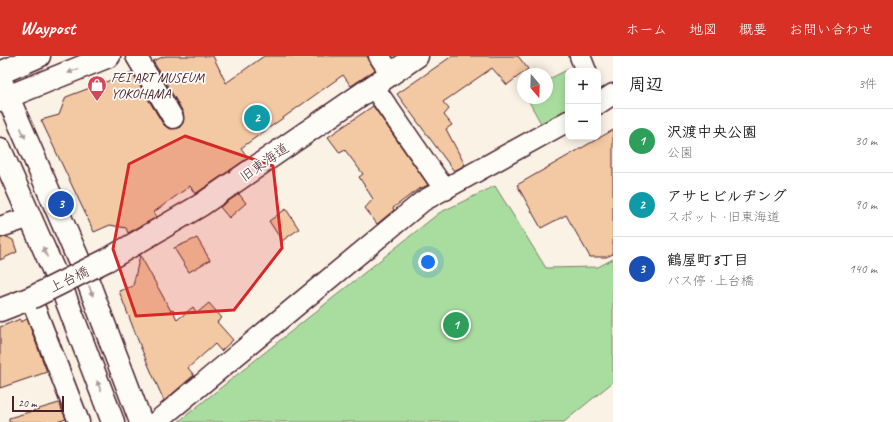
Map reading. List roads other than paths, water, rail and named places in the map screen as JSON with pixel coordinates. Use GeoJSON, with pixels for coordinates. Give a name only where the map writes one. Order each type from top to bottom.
{"type":"FeatureCollection","features":[{"type":"Feature","properties":{"kind":"street"},"geometry":{"type":"LineString","coordinates":[[0,73],[38,56]]}},
{"type":"Feature","properties":{"kind":"street"},"geometry":{"type":"LineString","coordinates":[[109,56],[2,92],[87,279],[141,422]]}},
{"type":"Feature","properties":{"kind":"street"},"geometry":{"type":"LineString","coordinates":[[136,56],[173,118]]}},
{"type":"Feature","properties":{"kind":"street"},"geometry":{"type":"LineString","coordinates":[[379,56],[391,74]]}},
{"type":"Feature","properties":{"kind":"street","name":"旧東海道"},"geometry":{"type":"LineString","coordinates":[[107,260],[201,205],[417,56]]}},
{"type":"Feature","properties":{"kind":"street"},"geometry":{"type":"LineString","coordinates":[[580,56],[585,68]]}},
{"type":"Feature","properties":{"kind":"street"},"geometry":{"type":"LineString","coordinates":[[373,86],[445,190]]}},
{"type":"Feature","properties":{"kind":"street"},"geometry":{"type":"LineString","coordinates":[[156,422],[423,201],[565,123]]}},
{"type":"Feature","properties":{"kind":"street"},"geometry":{"type":"LineString","coordinates":[[0,149],[64,294],[113,422]]}},
{"type":"Feature","properties":{"kind":"street"},"geometry":{"type":"LineString","coordinates":[[0,227],[30,217]]}},
{"type":"Feature","properties":{"kind":"street","name":"上台橋"},"geometry":{"type":"LineString","coordinates":[[31,298],[107,260]]}},
{"type":"Feature","properties":{"kind":"street"},"geometry":{"type":"LineString","coordinates":[[0,310],[31,298],[79,422]]}},
{"type":"Feature","properties":{"kind":"place","name":"FEI ART MUSEUM YOKOHAMA"},"geometry":{"type":"Point","coordinates":[97,102]}},
{"type":"Feature","properties":{"kind":"place","name":"アサヒビルヂング"},"geometry":{"type":"Point","coordinates":[257,118]}},
{"type":"Feature","properties":{"kind":"place","name":"鶴屋町3丁目"},"geometry":{"type":"Point","coordinates":[61,204]}},
{"type":"Feature","properties":{"kind":"place","name":"沢渡中央公園"},"geometry":{"type":"Point","coordinates":[456,325]}}]}
